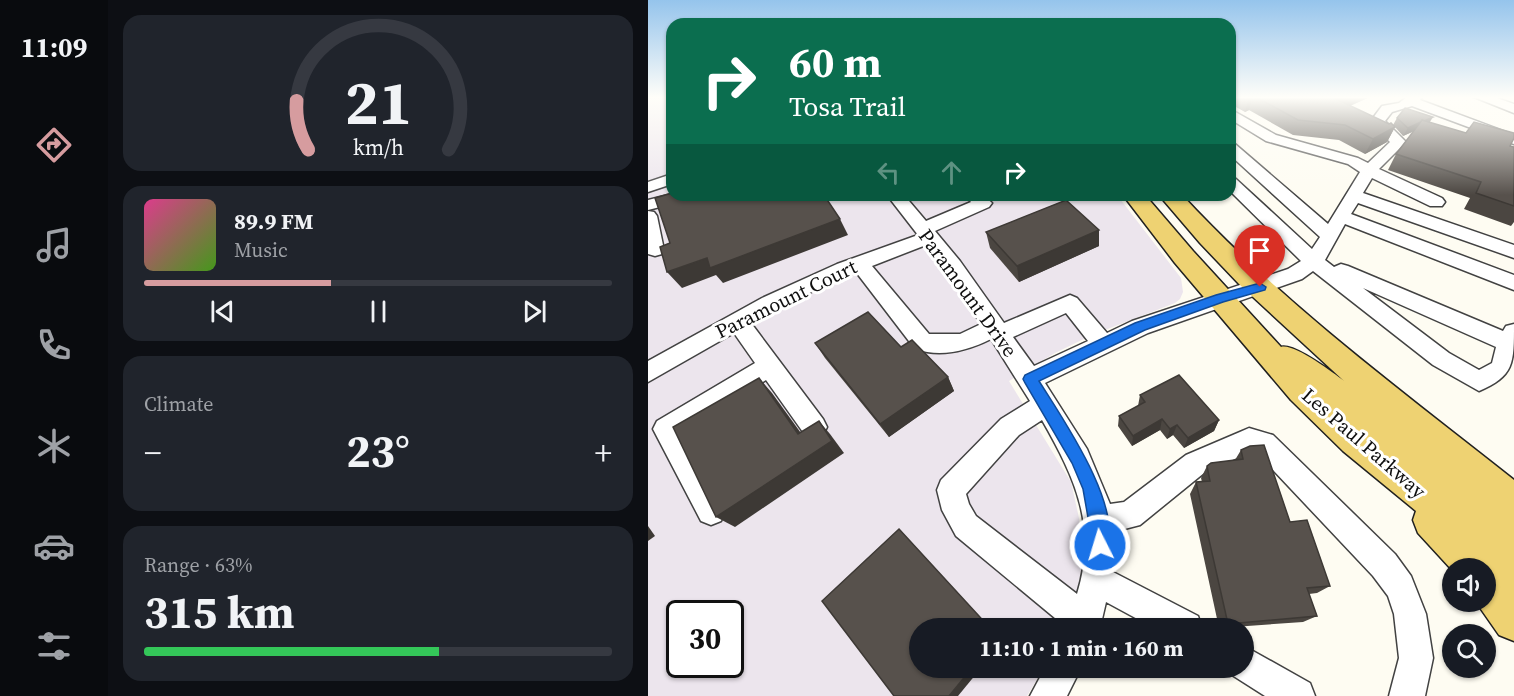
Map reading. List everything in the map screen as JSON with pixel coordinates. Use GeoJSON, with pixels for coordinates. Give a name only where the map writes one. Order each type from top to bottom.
{"type":"FeatureCollection","features":[{"type":"Feature","properties":{"kind":"main road","name":"Les Paul Parkway"},"geometry":{"type":"LineString","coordinates":[[1139,201],[1302,391],[1355,440],[1514,568]]}},
{"type":"Feature","properties":{"kind":"main road"},"geometry":{"type":"LineString","coordinates":[[1176,201],[1260,287],[1331,350],[1514,503]]}},
{"type":"Feature","properties":{"kind":"main road"},"geometry":{"type":"LineString","coordinates":[[1256,338],[1325,383],[1514,539]]}},
{"type":"Feature","properties":{"kind":"main road"},"geometry":{"type":"LineString","coordinates":[[1355,440],[1467,558]]}},
{"type":"Feature","properties":{"kind":"main road"},"geometry":{"type":"LineString","coordinates":[[1475,470],[1514,486]]}},
{"type":"Feature","properties":{"kind":"main road"},"geometry":{"type":"LineString","coordinates":[[1496,595],[1514,620]]}},
{"type":"Feature","properties":{"kind":"street"},"geometry":{"type":"LineString","coordinates":[[1257,129],[1271,138],[1353,161],[1436,202]]}},
{"type":"Feature","properties":{"kind":"street"},"geometry":{"type":"LineString","coordinates":[[1030,379],[1140,327],[1295,274],[1314,262],[1369,170],[1399,142],[1385,129]]}},
{"type":"Feature","properties":{"kind":"street"},"geometry":{"type":"LineString","coordinates":[[1485,129],[1514,140]]}},
{"type":"Feature","properties":{"kind":"street"},"geometry":{"type":"LineString","coordinates":[[1236,152],[1329,235]]}},
{"type":"Feature","properties":{"kind":"street"},"geometry":{"type":"LineString","coordinates":[[648,187],[666,181]]}},
{"type":"Feature","properties":{"kind":"street"},"geometry":{"type":"LineString","coordinates":[[1236,188],[1314,262],[1442,359],[1479,381],[1502,369],[1511,337],[1314,262]]}},
{"type":"Feature","properties":{"kind":"street"},"geometry":{"type":"LineString","coordinates":[[1352,195],[1514,252]]}},
{"type":"Feature","properties":{"kind":"street"},"geometry":{"type":"LineString","coordinates":[[648,206],[666,201]]}},
{"type":"Feature","properties":{"kind":"street","name":"Paramount Drive"},"geometry":{"type":"LineString","coordinates":[[900,201],[953,266],[1030,379],[1078,458],[1091,489],[1098,520],[1100,545],[1097,580],[1086,618]]}},
{"type":"Feature","properties":{"kind":"street","name":"Paramount Court"},"geometry":{"type":"LineString","coordinates":[[648,372],[736,320],[794,291],[925,233],[983,203],[980,201]]}},
{"type":"Feature","properties":{"kind":"street"},"geometry":{"type":"LineString","coordinates":[[648,216],[655,250]]}},
{"type":"Feature","properties":{"kind":"street"},"geometry":{"type":"LineString","coordinates":[[1340,216],[1514,283]]}},
{"type":"Feature","properties":{"kind":"street"},"geometry":{"type":"LineString","coordinates":[[860,263],[923,343],[962,343],[1070,303],[1102,344]]}},
{"type":"Feature","properties":{"kind":"street"},"geometry":{"type":"LineString","coordinates":[[736,320],[814,427]]}},
{"type":"Feature","properties":{"kind":"street"},"geometry":{"type":"LineString","coordinates":[[711,511],[666,429],[769,366]]}},
{"type":"Feature","properties":{"kind":"street"},"geometry":{"type":"LineString","coordinates":[[1045,405],[1010,427],[951,490],[956,510],[966,526],[1076,618]]}},
{"type":"Feature","properties":{"kind":"street"},"geometry":{"type":"LineString","coordinates":[[1098,520],[1130,514],[1195,464],[1249,440],[1264,442],[1384,565],[1400,586],[1410,614],[1416,658],[1407,696]]}},
{"type":"Feature","properties":{"kind":"street"},"geometry":{"type":"LineString","coordinates":[[1097,580],[1167,618]]}},
{"type":"Feature","properties":{"kind":"street"},"geometry":{"type":"LineString","coordinates":[[1254,669],[1297,696]]}},
{"type":"Feature","properties":{"kind":"street"},"geometry":{"type":"LineString","coordinates":[[1048,696],[1058,678]]}},
{"type":"Feature","properties":{"kind":"shaded area"},"geometry":{"type":"Polygon","coordinates":[[[648,129],[666,129],[666,201],[1122,201],[1181,278],[1183,292],[1175,303],[1092,335],[1055,353],[1009,381],[1071,482],[1079,518],[1083,558],[1076,601],[1069,618],[909,618],[909,678],[1038,678],[1027,696],[648,696],[648,129]]]}},
{"type":"Feature","properties":{"kind":"building"},"geometry":{"type":"Polygon","coordinates":[[[1354,129],[1390,129],[1373,139],[1354,129]]]}},
{"type":"Feature","properties":{"kind":"building"},"geometry":{"type":"Polygon","coordinates":[[[1415,129],[1454,129],[1466,133],[1469,129],[1501,129],[1514,133],[1510,146],[1514,147],[1514,206],[1476,193],[1481,182],[1396,154],[1415,129]]]}},
{"type":"Feature","properties":{"kind":"building"},"geometry":{"type":"Polygon","coordinates":[[[666,195],[666,201],[828,201],[840,219],[710,268],[707,258],[667,272],[660,247],[670,243],[655,198],[666,195]]]}},
{"type":"Feature","properties":{"kind":"building"},"geometry":{"type":"Polygon","coordinates":[[[1064,201],[1067,201],[1099,230],[1017,266],[986,232],[1064,201]]]}},
{"type":"Feature","properties":{"kind":"building"},"geometry":{"type":"Polygon","coordinates":[[[868,312],[901,347],[912,340],[948,377],[880,424],[815,343],[868,312]]]}},
{"type":"Feature","properties":{"kind":"building"},"geometry":{"type":"Polygon","coordinates":[[[1179,375],[1219,420],[1188,438],[1177,425],[1170,429],[1162,419],[1133,436],[1119,416],[1145,402],[1140,395],[1179,375]]]}},
{"type":"Feature","properties":{"kind":"building"},"geometry":{"type":"Polygon","coordinates":[[[759,378],[798,434],[819,421],[832,441],[716,517],[673,427],[759,378]]]}},
{"type":"Feature","properties":{"kind":"building"},"geometry":{"type":"Polygon","coordinates":[[[1264,445],[1290,522],[1307,520],[1330,586],[1307,588],[1317,616],[1254,622],[1254,618],[1227,618],[1196,482],[1210,481],[1207,466],[1211,463],[1243,459],[1241,450],[1250,446],[1264,445]]]}},
{"type":"Feature","properties":{"kind":"building"},"geometry":{"type":"Polygon","coordinates":[[[899,529],[981,618],[909,618],[909,678],[964,678],[949,696],[894,696],[822,601],[899,529]]]}},
{"type":"Feature","properties":{"kind":"route"},"geometry":{"type":"LineString","coordinates":[[1100,545],[1096,504],[1078,458],[1030,379],[1120,335],[1220,298],[1260,287]]}}]}
